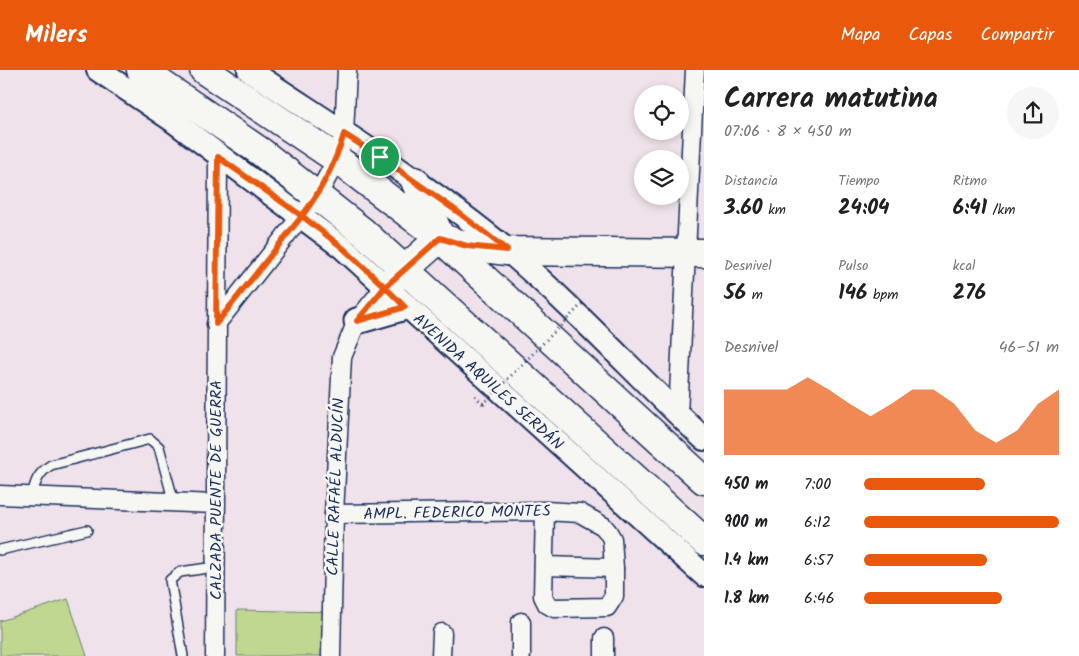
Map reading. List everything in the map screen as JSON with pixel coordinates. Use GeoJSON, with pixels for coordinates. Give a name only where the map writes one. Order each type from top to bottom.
{"type":"FeatureCollection","features":[{"type":"Feature","properties":{"kind":"main road","name":"AVENIDA AQUILES SERDÁN"},"geometry":{"type":"LineString","coordinates":[[141,70],[261,152],[310,206],[363,232],[394,278],[700,535]]}},
{"type":"Feature","properties":{"kind":"main road"},"geometry":{"type":"LineString","coordinates":[[204,70],[336,159],[440,238],[704,480]]}},
{"type":"Feature","properties":{"kind":"main road"},"geometry":{"type":"LineString","coordinates":[[415,181],[440,238],[467,246],[507,250],[695,252]]}},
{"type":"Feature","properties":{"kind":"main road"},"geometry":{"type":"LineString","coordinates":[[394,278],[440,238]]}},
{"type":"Feature","properties":{"kind":"main road"},"geometry":{"type":"LineString","coordinates":[[357,321],[405,307]]}},
{"type":"Feature","properties":{"kind":"street","name":"AVENIDA AQUILES SERDÁN"},"geometry":{"type":"LineString","coordinates":[[98,70],[172,120],[218,157],[310,206]]}},
{"type":"Feature","properties":{"kind":"street"},"geometry":{"type":"LineString","coordinates":[[249,70],[415,181],[507,250],[555,293],[704,439]]}},
{"type":"Feature","properties":{"kind":"street"},"geometry":{"type":"LineString","coordinates":[[216,324],[310,206],[336,159],[344,134],[347,70]]}},
{"type":"Feature","properties":{"kind":"street"},"geometry":{"type":"LineString","coordinates":[[678,415],[695,252],[695,70]]}},
{"type":"Feature","properties":{"kind":"street","name":"CALZADA PUENTE DE GUERRA"},"geometry":{"type":"LineString","coordinates":[[216,656],[218,157]]}},
{"type":"Feature","properties":{"kind":"street","name":"AVENIDA AQUILES SERDÁN"},"geometry":{"type":"LineString","coordinates":[[394,278],[405,307],[704,576]]}},
{"type":"Feature","properties":{"kind":"street","name":"CALLE RAFAÉL ALDUCÍN"},"geometry":{"type":"LineString","coordinates":[[331,656],[334,514],[342,356],[357,321],[394,278]]}},
{"type":"Feature","properties":{"kind":"street"},"geometry":{"type":"LineString","coordinates":[[0,495],[216,504]]}},
{"type":"Feature","properties":{"kind":"street"},"geometry":{"type":"LineString","coordinates":[[544,566],[614,568],[614,596],[607,607],[554,608],[546,604],[543,596],[545,511]]}},
{"type":"Feature","properties":{"kind":"street","name":"AMPL. FEDERICO MONTES"},"geometry":{"type":"LineString","coordinates":[[334,514],[545,511],[580,513],[603,526],[608,532],[612,539],[614,568]]}},
{"type":"Feature","properties":{"kind":"street"},"geometry":{"type":"LineString","coordinates":[[521,622],[521,656]]}},
{"type":"Feature","properties":{"kind":"street"},"geometry":{"type":"LineString","coordinates":[[442,633],[442,656]]}},
{"type":"Feature","properties":{"kind":"lane"},"geometry":{"type":"LineString","coordinates":[[32,496],[41,472],[51,465],[150,439],[158,447],[174,502]]}},
{"type":"Feature","properties":{"kind":"lane"},"geometry":{"type":"LineString","coordinates":[[0,550],[87,530]]}},
{"type":"Feature","properties":{"kind":"lane"},"geometry":{"type":"LineString","coordinates":[[183,656],[170,580],[180,572],[216,567]]}},
{"type":"Feature","properties":{"kind":"path"},"geometry":{"type":"LineString","coordinates":[[483,404],[584,302]]}},
{"type":"Feature","properties":{"kind":"green space"},"geometry":{"type":"Polygon","coordinates":[[[68,599],[87,656],[0,656],[0,621],[68,599]]]}},
{"type":"Feature","properties":{"kind":"green space"},"geometry":{"type":"Polygon","coordinates":[[[237,610],[334,612],[332,656],[237,656],[237,610]]]}},
{"type":"Feature","properties":{"kind":"route"},"geometry":{"type":"LineString","coordinates":[[380,157],[344,134],[336,159],[317,196],[302,216],[274,194],[218,157],[216,324],[302,216],[343,248],[385,287],[357,321],[405,307],[385,287],[440,238],[467,246],[507,250],[458,212],[380,157]]}}]}
